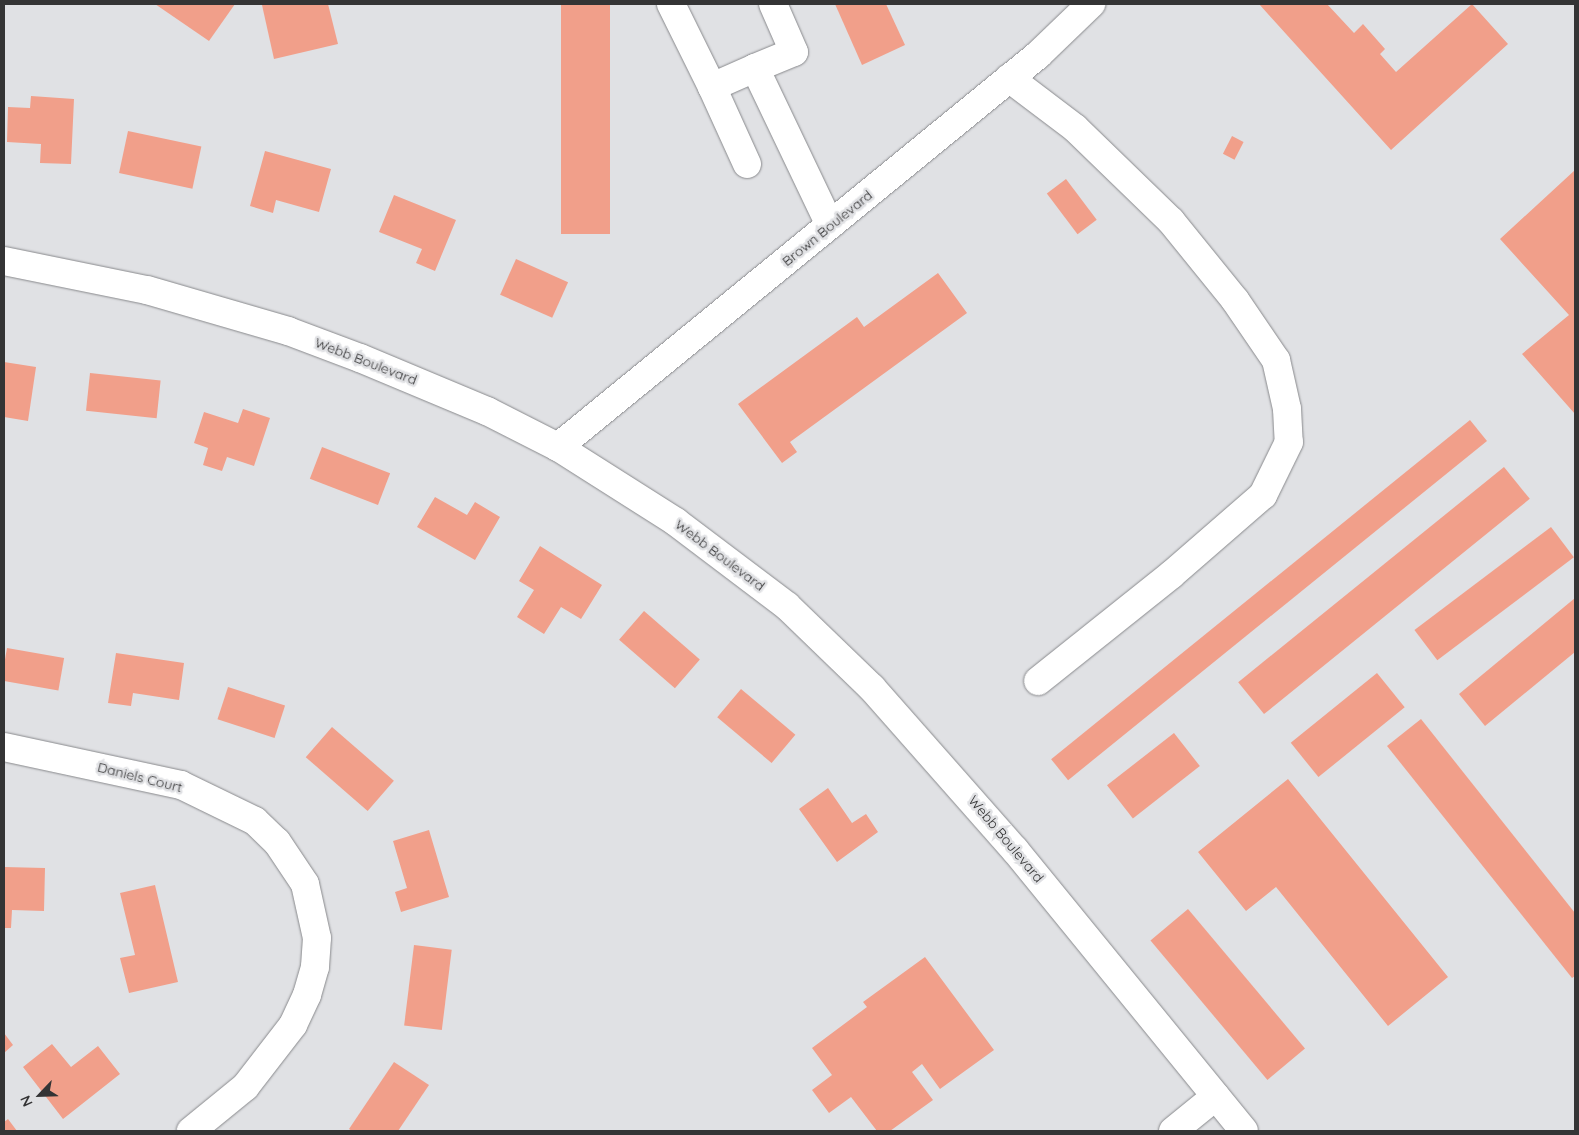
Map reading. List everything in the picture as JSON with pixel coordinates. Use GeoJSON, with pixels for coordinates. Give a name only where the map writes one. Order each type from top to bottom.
{"type":"FeatureCollection","features":[{"type":"Feature","properties":{"kind":"street"},"geometry":{"type":"LineString","coordinates":[[671,4],[747,164]]}},
{"type":"Feature","properties":{"kind":"street"},"geometry":{"type":"LineString","coordinates":[[712,87],[794,52],[774,4]]}},
{"type":"Feature","properties":{"kind":"street","name":"Brown Boulevard"},"geometry":{"type":"LineString","coordinates":[[558,447],[1009,78],[1091,4]]}},
{"type":"Feature","properties":{"kind":"street"},"geometry":{"type":"LineString","coordinates":[[756,68],[830,225]]}},
{"type":"Feature","properties":{"kind":"street"},"geometry":{"type":"LineString","coordinates":[[1009,78],[1075,128],[1171,221],[1235,300],[1276,360],[1287,409],[1289,442],[1263,495],[1171,575],[1038,681]]}},
{"type":"Feature","properties":{"kind":"street","name":"Webb Boulevard"},"geometry":{"type":"LineString","coordinates":[[4,261],[148,290],[288,331],[410,377],[487,411],[558,447],[610,478],[741,569],[829,644],[966,792],[1244,1131]]}},
{"type":"Feature","properties":{"kind":"street","name":"Daniels Court"},"geometry":{"type":"LineString","coordinates":[[4,747],[181,785],[255,821],[277,842],[305,884],[317,938],[315,967],[307,995],[293,1025],[245,1087],[191,1131]]}},
{"type":"Feature","properties":{"kind":"street"},"geometry":{"type":"LineString","coordinates":[[1173,1131],[1216,1096]]}},
{"type":"Feature","properties":{"kind":"building"},"geometry":{"type":"Polygon","coordinates":[[[155,4],[235,4],[209,41],[155,4]]]}},
{"type":"Feature","properties":{"kind":"building"},"geometry":{"type":"Polygon","coordinates":[[[328,4],[338,44],[274,59],[262,5],[328,4]]]}},
{"type":"Feature","properties":{"kind":"building"},"geometry":{"type":"Polygon","coordinates":[[[561,4],[610,4],[610,234],[561,234],[561,4]]]}},
{"type":"Feature","properties":{"kind":"building"},"geometry":{"type":"Polygon","coordinates":[[[835,4],[886,4],[905,45],[862,65],[835,4]]]}},
{"type":"Feature","properties":{"kind":"building"},"geometry":{"type":"Polygon","coordinates":[[[1259,4],[1327,4],[1354,33],[1363,24],[1385,49],[1380,54],[1396,72],[1472,4],[1508,44],[1391,150],[1259,4]]]}},
{"type":"Feature","properties":{"kind":"building"},"geometry":{"type":"Polygon","coordinates":[[[31,96],[74,99],[71,164],[40,163],[41,144],[7,142],[8,107],[30,108],[31,96]]]}},
{"type":"Feature","properties":{"kind":"building"},"geometry":{"type":"Polygon","coordinates":[[[128,131],[201,147],[192,189],[119,173],[128,131]]]}},
{"type":"Feature","properties":{"kind":"building"},"geometry":{"type":"Polygon","coordinates":[[[1232,136],[1244,142],[1235,160],[1223,154],[1232,136]]]}},
{"type":"Feature","properties":{"kind":"building"},"geometry":{"type":"Polygon","coordinates":[[[265,151],[331,169],[319,212],[276,200],[273,213],[250,206],[265,151]]]}},
{"type":"Feature","properties":{"kind":"building"},"geometry":{"type":"Polygon","coordinates":[[[1575,170],[1575,414],[1522,354],[1569,315],[1500,239],[1575,170]]]}},
{"type":"Feature","properties":{"kind":"building"},"geometry":{"type":"Polygon","coordinates":[[[1066,179],[1097,220],[1078,234],[1047,193],[1066,179]]]}},
{"type":"Feature","properties":{"kind":"building"},"geometry":{"type":"Polygon","coordinates":[[[394,195],[456,220],[435,271],[416,263],[422,249],[379,232],[394,195]]]}},
{"type":"Feature","properties":{"kind":"building"},"geometry":{"type":"Polygon","coordinates":[[[516,259],[568,282],[552,318],[500,295],[516,259]]]}},
{"type":"Feature","properties":{"kind":"building"},"geometry":{"type":"Polygon","coordinates":[[[938,273],[967,313],[790,442],[797,452],[782,463],[738,404],[857,317],[864,327],[938,273]]]}},
{"type":"Feature","properties":{"kind":"building"},"geometry":{"type":"Polygon","coordinates":[[[4,362],[36,367],[28,421],[4,417],[4,362]]]}},
{"type":"Feature","properties":{"kind":"building"},"geometry":{"type":"Polygon","coordinates":[[[90,373],[161,380],[157,418],[86,411],[90,373]]]}},
{"type":"Feature","properties":{"kind":"building"},"geometry":{"type":"Polygon","coordinates":[[[243,409],[270,418],[254,466],[227,457],[222,471],[203,465],[208,448],[194,443],[204,412],[238,423],[243,409]]]}},
{"type":"Feature","properties":{"kind":"building"},"geometry":{"type":"Polygon","coordinates":[[[1470,420],[1487,441],[1068,780],[1051,759],[1470,420]]]}},
{"type":"Feature","properties":{"kind":"building"},"geometry":{"type":"Polygon","coordinates":[[[322,447],[390,473],[378,505],[310,479],[322,447]]]}},
{"type":"Feature","properties":{"kind":"building"},"geometry":{"type":"Polygon","coordinates":[[[1504,467],[1530,499],[1264,714],[1238,682],[1504,467]]]}},
{"type":"Feature","properties":{"kind":"building"},"geometry":{"type":"Polygon","coordinates":[[[435,497],[467,515],[475,502],[500,517],[475,560],[417,527],[435,497]]]}},
{"type":"Feature","properties":{"kind":"building"},"geometry":{"type":"Polygon","coordinates":[[[1551,527],[1574,557],[1437,660],[1414,630],[1551,527]]]}},
{"type":"Feature","properties":{"kind":"building"},"geometry":{"type":"Polygon","coordinates":[[[540,546],[602,585],[581,619],[561,607],[544,634],[517,617],[534,590],[519,581],[540,546]]]}},
{"type":"Feature","properties":{"kind":"building"},"geometry":{"type":"Polygon","coordinates":[[[1575,598],[1575,652],[1485,726],[1459,694],[1575,598]]]}},
{"type":"Feature","properties":{"kind":"building"},"geometry":{"type":"Polygon","coordinates":[[[644,611],[700,660],[675,688],[619,640],[644,611]]]}},
{"type":"Feature","properties":{"kind":"building"},"geometry":{"type":"Polygon","coordinates":[[[7,648],[64,658],[58,691],[4,681],[7,648]]]}},
{"type":"Feature","properties":{"kind":"building"},"geometry":{"type":"Polygon","coordinates":[[[116,653],[184,663],[179,700],[133,693],[131,706],[108,703],[116,653]]]}},
{"type":"Feature","properties":{"kind":"building"},"geometry":{"type":"Polygon","coordinates":[[[1377,673],[1405,707],[1318,777],[1291,743],[1377,673]]]}},
{"type":"Feature","properties":{"kind":"building"},"geometry":{"type":"Polygon","coordinates":[[[228,687],[285,706],[275,738],[217,719],[228,687]]]}},
{"type":"Feature","properties":{"kind":"building"},"geometry":{"type":"Polygon","coordinates":[[[741,689],[795,735],[772,763],[717,717],[741,689]]]}},
{"type":"Feature","properties":{"kind":"building"},"geometry":{"type":"Polygon","coordinates":[[[1421,719],[1575,913],[1575,976],[1572,978],[1387,746],[1421,719]]]}},
{"type":"Feature","properties":{"kind":"building"},"geometry":{"type":"Polygon","coordinates":[[[332,727],[394,781],[368,811],[306,757],[332,727]]]}},
{"type":"Feature","properties":{"kind":"building"},"geometry":{"type":"Polygon","coordinates":[[[1174,733],[1200,766],[1133,818],[1107,785],[1174,733]]]}},
{"type":"Feature","properties":{"kind":"building"},"geometry":{"type":"Polygon","coordinates":[[[1288,779],[1448,977],[1388,1026],[1276,887],[1246,911],[1198,852],[1288,779]]]}},
{"type":"Feature","properties":{"kind":"building"},"geometry":{"type":"Polygon","coordinates":[[[828,788],[852,823],[866,814],[878,832],[837,862],[799,809],[828,788]]]}},
{"type":"Feature","properties":{"kind":"building"},"geometry":{"type":"Polygon","coordinates":[[[429,830],[449,897],[401,912],[395,892],[407,888],[393,841],[429,830]]]}},
{"type":"Feature","properties":{"kind":"building"},"geometry":{"type":"Polygon","coordinates":[[[4,867],[45,868],[44,911],[12,910],[11,928],[4,928],[4,867]]]}},
{"type":"Feature","properties":{"kind":"building"},"geometry":{"type":"Polygon","coordinates":[[[155,885],[178,982],[129,993],[120,958],[135,955],[120,893],[155,885]]]}},
{"type":"Feature","properties":{"kind":"building"},"geometry":{"type":"Polygon","coordinates":[[[1188,909],[1305,1048],[1267,1080],[1150,940],[1188,909]]]}},
{"type":"Feature","properties":{"kind":"building"},"geometry":{"type":"Polygon","coordinates":[[[414,945],[452,950],[442,1030],[404,1025],[414,945]]]}},
{"type":"Feature","properties":{"kind":"building"},"geometry":{"type":"Polygon","coordinates":[[[925,957],[994,1050],[940,1089],[922,1064],[912,1072],[933,1100],[890,1131],[877,1131],[851,1097],[829,1113],[812,1090],[832,1075],[812,1048],[867,1007],[863,1002],[925,957]]]}},
{"type":"Feature","properties":{"kind":"building"},"geometry":{"type":"Polygon","coordinates":[[[4,1033],[13,1045],[4,1053],[4,1033]]]}},
{"type":"Feature","properties":{"kind":"building"},"geometry":{"type":"Polygon","coordinates":[[[52,1044],[71,1067],[98,1046],[120,1074],[63,1119],[23,1067],[52,1044]]]}},
{"type":"Feature","properties":{"kind":"building"},"geometry":{"type":"Polygon","coordinates":[[[394,1062],[429,1085],[398,1131],[352,1131],[349,1129],[394,1062]]]}},
{"type":"Feature","properties":{"kind":"building"},"geometry":{"type":"Polygon","coordinates":[[[8,1119],[17,1131],[4,1131],[4,1122],[8,1119]]]}}]}
